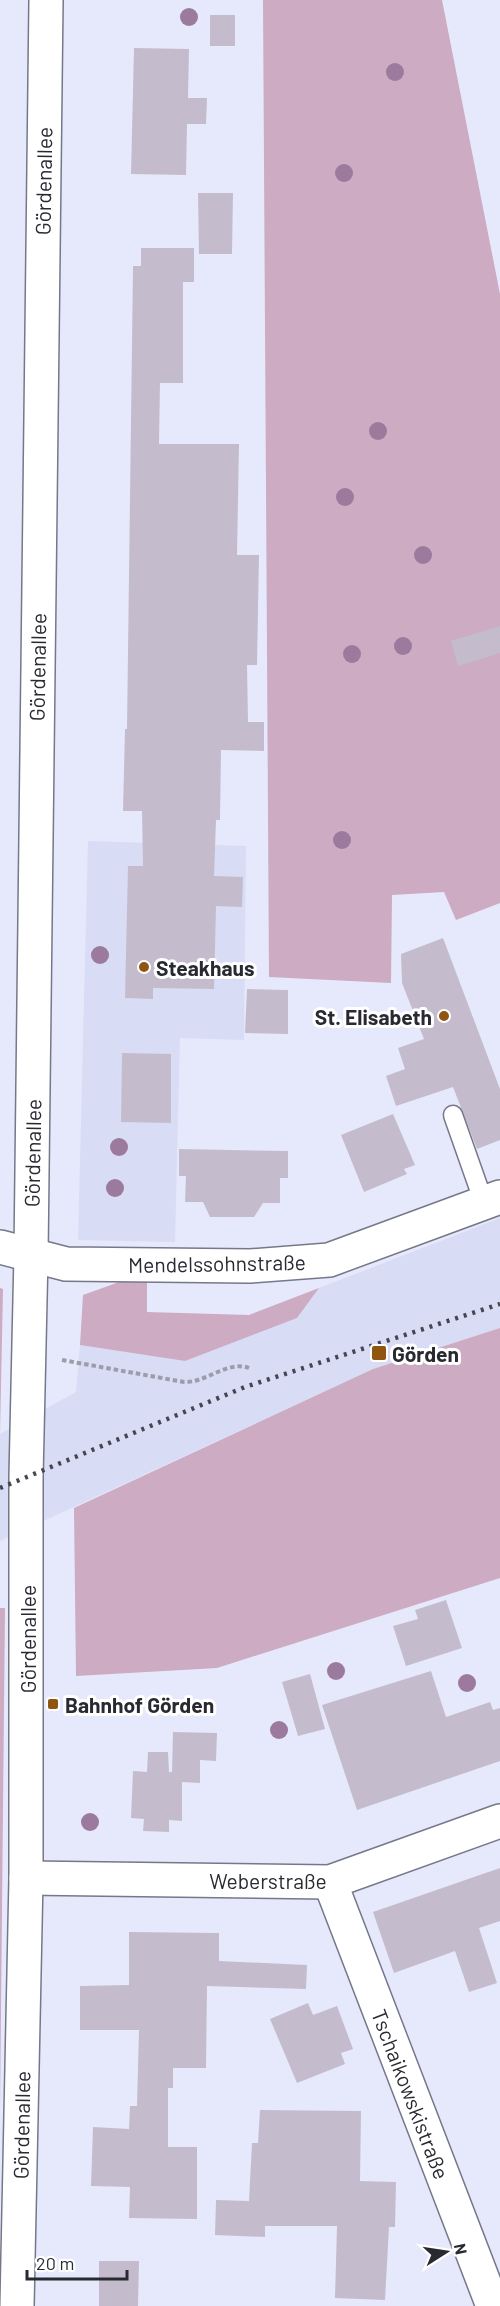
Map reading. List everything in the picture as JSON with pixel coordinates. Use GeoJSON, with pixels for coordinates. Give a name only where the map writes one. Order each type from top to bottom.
{"type":"FeatureCollection","features":[{"type":"Feature","properties":{"kind":"street","name":"Gördenallee"},"geometry":{"type":"LineString","coordinates":[[17,2306],[26,1878],[26,1477],[31,1255],[46,0]]}},
{"type":"Feature","properties":{"kind":"street","name":"Mendelssohnstraße"},"geometry":{"type":"LineString","coordinates":[[0,1247],[66,1264],[250,1266],[329,1260],[492,1200]]}},
{"type":"Feature","properties":{"kind":"street","name":"Weberstraße"},"geometry":{"type":"LineString","coordinates":[[26,1878],[330,1882],[500,1821]]}},
{"type":"Feature","properties":{"kind":"street","name":"Tschaikowskistraße"},"geometry":{"type":"LineString","coordinates":[[330,1882],[493,2306]]}},
{"type":"Feature","properties":{"kind":"lane"},"geometry":{"type":"LineString","coordinates":[[453,1115],[492,1200]]}},
{"type":"Feature","properties":{"kind":"path"},"geometry":{"type":"LineString","coordinates":[[62,1360],[184,1382],[192,1382],[239,1365],[249,1368]]}},
{"type":"Feature","properties":{"kind":"shaded area"},"geometry":{"type":"Polygon","coordinates":[[[263,0],[442,0],[500,294],[500,903],[456,920],[444,892],[392,895],[391,983],[269,977],[263,0]]]}},
{"type":"Feature","properties":{"kind":"shaded area"},"geometry":{"type":"Polygon","coordinates":[[[88,841],[246,846],[244,1040],[180,1038],[175,1242],[78,1240],[88,841]]]}},
{"type":"Feature","properties":{"kind":"shaded area"},"geometry":{"type":"Polygon","coordinates":[[[500,1218],[500,1328],[373,1369],[0,1541],[0,1434],[76,1392],[80,1345],[185,1361],[297,1318],[319,1288],[500,1218]]]}},
{"type":"Feature","properties":{"kind":"shaded area"},"geometry":{"type":"Polygon","coordinates":[[[147,1272],[147,1312],[249,1315],[319,1288],[297,1318],[185,1361],[80,1345],[83,1295],[147,1272]]]}},
{"type":"Feature","properties":{"kind":"shaded area"},"geometry":{"type":"Polygon","coordinates":[[[0,1288],[3,1289],[0,1434],[0,1288]]]}},
{"type":"Feature","properties":{"kind":"shaded area"},"geometry":{"type":"Polygon","coordinates":[[[500,1328],[500,1578],[217,1668],[76,1676],[74,1508],[373,1369],[500,1328]]]}},
{"type":"Feature","properties":{"kind":"shaded area"},"geometry":{"type":"Polygon","coordinates":[[[0,1608],[5,1608],[0,2111],[0,1608]]]}},
{"type":"Feature","properties":{"kind":"building"},"geometry":{"type":"Polygon","coordinates":[[[210,15],[235,15],[235,46],[210,46],[210,15]]]}},
{"type":"Feature","properties":{"kind":"building"},"geometry":{"type":"Polygon","coordinates":[[[134,48],[189,49],[188,98],[207,98],[206,124],[187,124],[186,175],[131,174],[134,48]]]}},
{"type":"Feature","properties":{"kind":"building"},"geometry":{"type":"Polygon","coordinates":[[[198,193],[233,193],[232,254],[199,254],[198,193]]]}},
{"type":"Feature","properties":{"kind":"building"},"geometry":{"type":"Polygon","coordinates":[[[141,248],[194,248],[194,282],[183,282],[183,383],[160,383],[159,444],[239,444],[237,555],[259,555],[257,665],[247,665],[248,722],[264,722],[264,751],[221,750],[220,820],[216,820],[214,876],[243,877],[242,907],[216,906],[214,989],[153,988],[153,999],[125,998],[128,866],[143,866],[142,811],[123,811],[125,729],[127,729],[133,266],[141,266],[141,248]]]}},
{"type":"Feature","properties":{"kind":"building"},"geometry":{"type":"Polygon","coordinates":[[[500,626],[500,653],[458,666],[451,641],[500,626]]]}},
{"type":"Feature","properties":{"kind":"building"},"geometry":{"type":"Polygon","coordinates":[[[443,938],[500,1089],[500,1140],[477,1149],[453,1087],[396,1106],[386,1076],[405,1069],[398,1048],[424,1039],[402,983],[401,954],[443,938]]]}},
{"type":"Feature","properties":{"kind":"building"},"geometry":{"type":"Polygon","coordinates":[[[247,989],[288,990],[288,1034],[245,1033],[247,989]]]}},
{"type":"Feature","properties":{"kind":"building"},"geometry":{"type":"Polygon","coordinates":[[[122,1053],[171,1054],[171,1123],[121,1122],[122,1053]]]}},
{"type":"Feature","properties":{"kind":"building"},"geometry":{"type":"Polygon","coordinates":[[[393,1114],[415,1165],[404,1169],[407,1174],[364,1192],[341,1135],[393,1114]]]}},
{"type":"Feature","properties":{"kind":"building"},"geometry":{"type":"Polygon","coordinates":[[[179,1149],[288,1151],[288,1178],[280,1178],[280,1203],[263,1203],[254,1217],[210,1217],[203,1202],[185,1202],[186,1176],[179,1176],[179,1149]]]}},
{"type":"Feature","properties":{"kind":"building"},"geometry":{"type":"Polygon","coordinates":[[[446,1600],[462,1648],[406,1666],[393,1626],[418,1619],[415,1610],[446,1600]]]}},
{"type":"Feature","properties":{"kind":"building"},"geometry":{"type":"Polygon","coordinates":[[[431,1671],[446,1717],[490,1702],[493,1710],[500,1708],[500,1761],[357,1810],[322,1705],[431,1671]]]}},
{"type":"Feature","properties":{"kind":"building"},"geometry":{"type":"Polygon","coordinates":[[[310,1674],[325,1729],[298,1736],[282,1682],[310,1674]]]}},
{"type":"Feature","properties":{"kind":"building"},"geometry":{"type":"Polygon","coordinates":[[[173,1732],[217,1733],[216,1761],[200,1760],[200,1783],[182,1782],[182,1821],[169,1820],[169,1832],[143,1831],[144,1819],[131,1818],[133,1771],[147,1772],[148,1752],[168,1752],[169,1772],[172,1772],[173,1732]]]}},
{"type":"Feature","properties":{"kind":"building"},"geometry":{"type":"Polygon","coordinates":[[[500,1868],[500,1921],[479,1928],[497,1983],[469,1992],[455,1951],[394,1973],[373,1912],[500,1868]]]}},
{"type":"Feature","properties":{"kind":"building"},"geometry":{"type":"Polygon","coordinates":[[[129,1932],[219,1933],[219,1961],[307,1965],[306,1989],[207,1986],[206,2068],[173,2068],[173,2088],[168,2088],[168,2147],[197,2147],[197,2219],[129,2218],[130,2187],[91,2186],[93,2127],[129,2129],[130,2106],[137,2106],[139,2030],[80,2030],[80,1986],[129,1985],[129,1932]]]}},
{"type":"Feature","properties":{"kind":"building"},"geometry":{"type":"Polygon","coordinates":[[[308,2003],[313,2015],[337,2006],[353,2049],[341,2053],[345,2064],[297,2083],[270,2019],[308,2003]]]}},
{"type":"Feature","properties":{"kind":"building"},"geometry":{"type":"Polygon","coordinates":[[[260,2110],[361,2111],[360,2181],[396,2182],[395,2227],[389,2227],[385,2300],[335,2298],[337,2226],[265,2226],[265,2237],[215,2235],[216,2200],[249,2201],[252,2143],[258,2143],[260,2110]]]}},
{"type":"Feature","properties":{"kind":"building"},"geometry":{"type":"Polygon","coordinates":[[[99,2261],[139,2261],[138,2306],[99,2306],[99,2261]]]}},
{"type":"Feature","properties":{"kind":"railway"},"geometry":{"type":"LineString","coordinates":[[0,1488],[245,1387],[500,1304]]}},
{"type":"Feature","properties":{"kind":"place","name":"Steakhaus"},"geometry":{"type":"Point","coordinates":[144,967]}},
{"type":"Feature","properties":{"kind":"place","name":"St. Elisabeth"},"geometry":{"type":"Point","coordinates":[444,1016]}},
{"type":"Feature","properties":{"kind":"place","name":"Görden"},"geometry":{"type":"Point","coordinates":[379,1353]}},
{"type":"Feature","properties":{"kind":"place","name":"Bahnhof Görden"},"geometry":{"type":"Point","coordinates":[53,1704]}}]}
